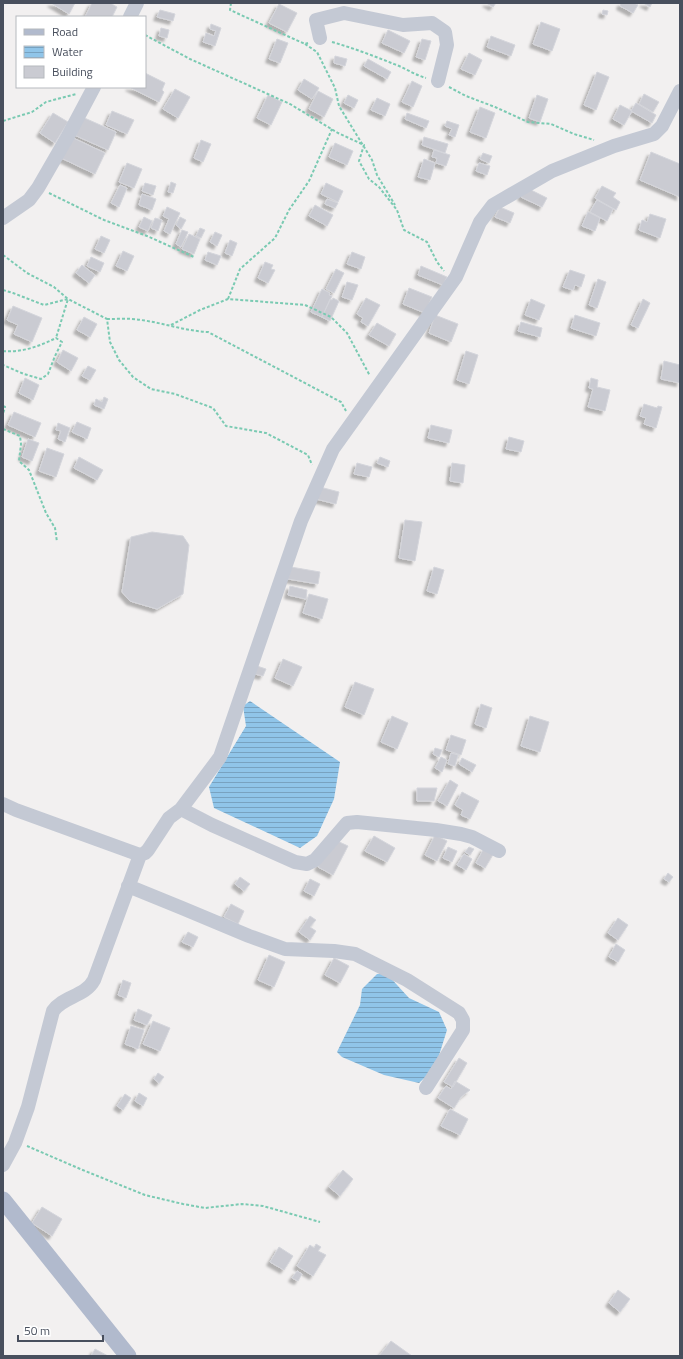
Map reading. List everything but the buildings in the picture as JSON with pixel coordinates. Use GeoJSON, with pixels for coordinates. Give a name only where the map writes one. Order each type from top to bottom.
{"type":"FeatureCollection","features":[{"type":"Feature","properties":{"kind":"main road"},"geometry":{"type":"LineString","coordinates":[[3,1200],[128,1356]]}},
{"type":"Feature","properties":{"kind":"street"},"geometry":{"type":"LineString","coordinates":[[130,16],[137,3]]}},
{"type":"Feature","properties":{"kind":"street"},"geometry":{"type":"LineString","coordinates":[[320,38],[316,20],[344,13],[403,26],[432,23],[445,32],[447,45],[438,81]]}},
{"type":"Feature","properties":{"kind":"street"},"geometry":{"type":"LineString","coordinates":[[3,804],[140,855],[148,850],[169,818],[181,809],[220,758],[301,521],[333,448],[456,277],[480,222],[493,205],[552,171],[614,146],[658,132],[680,91]]}},
{"type":"Feature","properties":{"kind":"street"},"geometry":{"type":"LineString","coordinates":[[3,218],[29,200],[38,188],[91,92]]}},
{"type":"Feature","properties":{"kind":"street"},"geometry":{"type":"LineString","coordinates":[[181,809],[212,825],[295,862],[307,864],[315,860],[347,823],[357,822],[461,834],[472,837],[499,851]]}},
{"type":"Feature","properties":{"kind":"street"},"geometry":{"type":"LineString","coordinates":[[3,1165],[15,1143],[28,1107],[53,1012],[59,1005],[90,987],[94,980],[140,855]]}},
{"type":"Feature","properties":{"kind":"street"},"geometry":{"type":"LineString","coordinates":[[128,886],[249,936],[285,949],[334,951],[356,954],[407,980],[459,1013],[463,1020],[463,1030],[426,1088]]}},
{"type":"Feature","properties":{"kind":"path"},"geometry":{"type":"LineString","coordinates":[[231,3],[230,10],[305,44],[317,52],[335,88],[339,106],[372,160],[377,175],[397,210],[404,230],[427,242],[437,262],[452,282]]}},
{"type":"Feature","properties":{"kind":"path"},"geometry":{"type":"LineString","coordinates":[[146,36],[190,59],[290,104],[332,129],[364,145]]}},
{"type":"Feature","properties":{"kind":"path"},"geometry":{"type":"LineString","coordinates":[[305,44],[320,38],[356,49],[396,64],[416,75],[438,81],[466,96],[528,122],[551,124],[574,134],[614,146]]}},
{"type":"Feature","properties":{"kind":"path"},"geometry":{"type":"LineString","coordinates":[[3,121],[32,112],[46,102],[58,98],[91,92]]}},
{"type":"Feature","properties":{"kind":"path"},"geometry":{"type":"LineString","coordinates":[[228,299],[240,269],[275,238],[289,210],[309,182],[332,129]]}},
{"type":"Feature","properties":{"kind":"path"},"geometry":{"type":"LineString","coordinates":[[364,145],[359,161],[369,179],[379,187],[397,210]]}},
{"type":"Feature","properties":{"kind":"path"},"geometry":{"type":"LineString","coordinates":[[38,188],[104,220],[147,236],[194,257]]}},
{"type":"Feature","properties":{"kind":"path"},"geometry":{"type":"LineString","coordinates":[[3,255],[27,273],[54,287],[68,300],[107,319],[139,320],[170,325],[192,331],[208,332],[341,402],[352,422]]}},
{"type":"Feature","properties":{"kind":"path"},"geometry":{"type":"LineString","coordinates":[[3,290],[44,305],[68,300]]}},
{"type":"Feature","properties":{"kind":"path"},"geometry":{"type":"LineString","coordinates":[[170,325],[200,310],[228,299],[305,305],[331,317],[346,333],[376,388]]}},
{"type":"Feature","properties":{"kind":"path"},"geometry":{"type":"LineString","coordinates":[[3,351],[10,352],[39,346],[56,338],[68,300]]}},
{"type":"Feature","properties":{"kind":"path"},"geometry":{"type":"LineString","coordinates":[[107,319],[110,342],[119,360],[133,377],[151,388],[175,394],[213,408],[226,426],[266,433],[308,455],[318,483]]}},
{"type":"Feature","properties":{"kind":"path"},"geometry":{"type":"LineString","coordinates":[[3,365],[41,379],[48,374],[62,342],[56,338]]}},
{"type":"Feature","properties":{"kind":"path"},"geometry":{"type":"LineString","coordinates":[[3,406],[5,407],[3,414]]}},
{"type":"Feature","properties":{"kind":"path"},"geometry":{"type":"LineString","coordinates":[[3,429],[20,436],[21,444],[19,461],[29,470],[46,513],[55,528],[57,542]]}},
{"type":"Feature","properties":{"kind":"path"},"geometry":{"type":"LineString","coordinates":[[15,1143],[27,1146],[145,1195],[205,1208],[242,1204],[263,1206],[320,1222]]}},
{"type":"Feature","properties":{"kind":"water"},"geometry":{"type":"Polygon","coordinates":[[[250,701],[340,762],[334,799],[317,836],[300,848],[214,808],[209,787],[246,726],[243,706],[250,701]]]}},
{"type":"Feature","properties":{"kind":"water"},"geometry":{"type":"Polygon","coordinates":[[[377,974],[387,974],[409,998],[439,1012],[447,1030],[435,1068],[419,1083],[384,1075],[342,1057],[337,1052],[360,1005],[362,989],[377,974]]]}}]}
